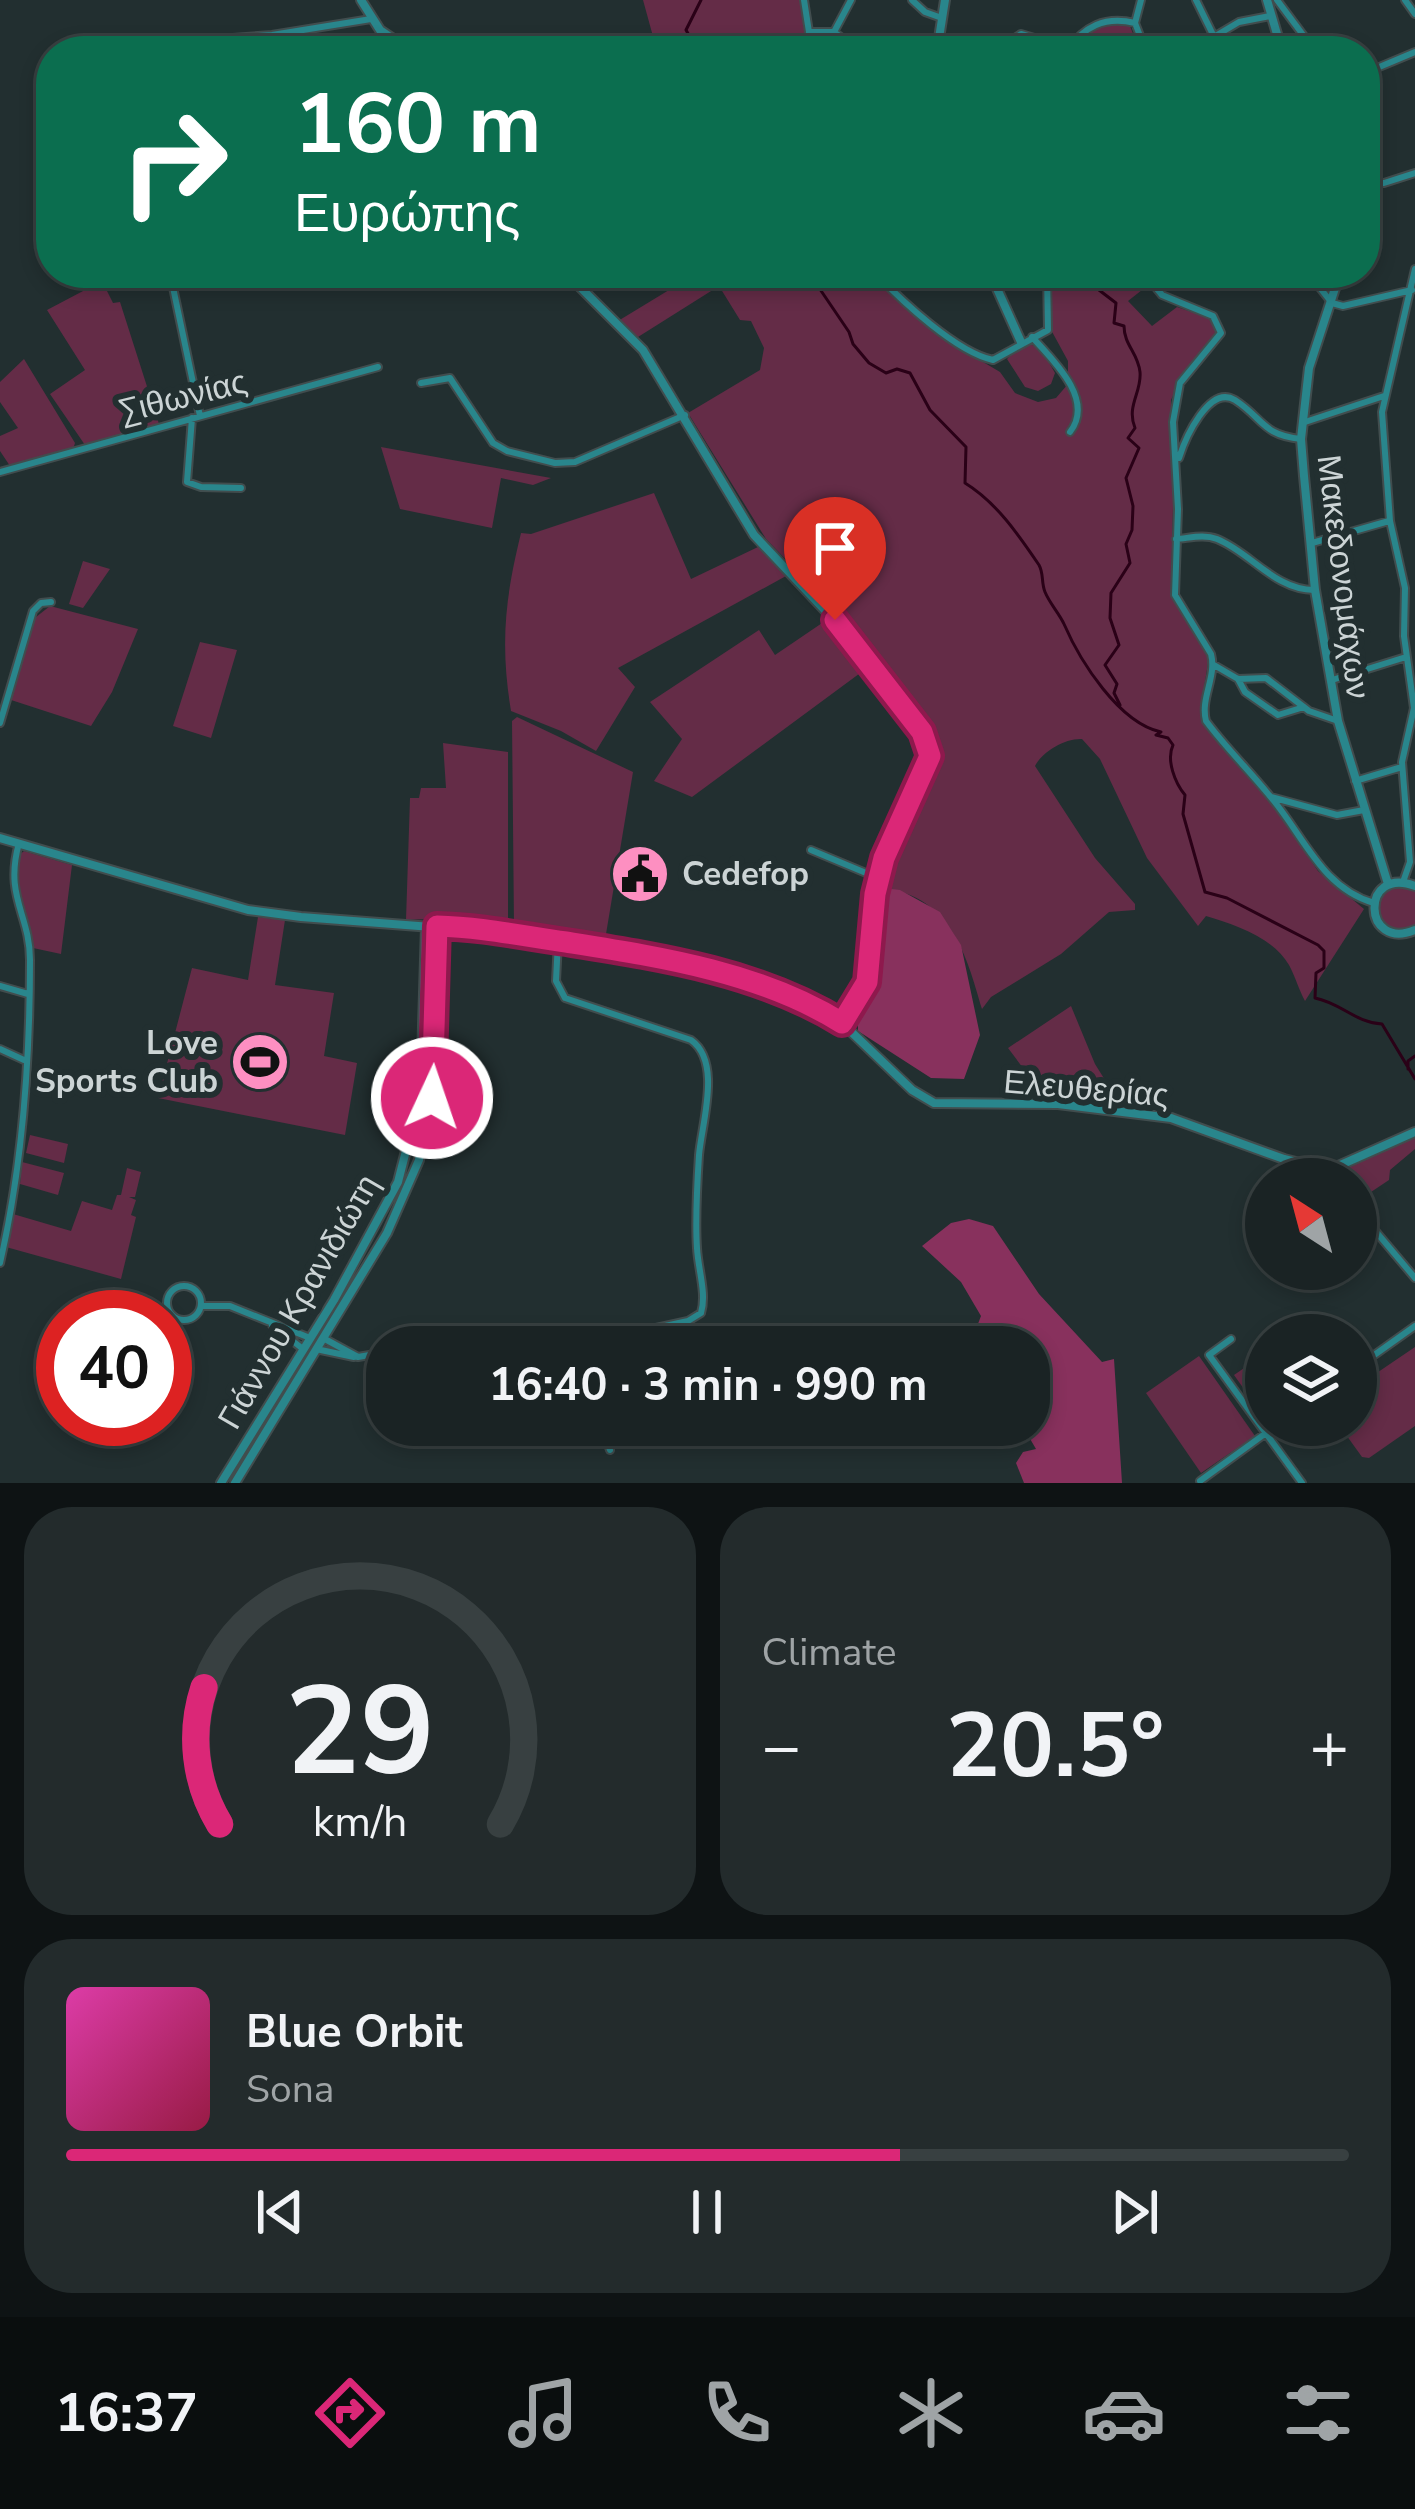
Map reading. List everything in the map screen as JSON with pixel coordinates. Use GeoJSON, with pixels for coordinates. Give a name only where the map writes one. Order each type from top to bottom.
{"type":"FeatureCollection","features":[{"type":"Feature","properties":{"kind":"street"},"geometry":{"type":"LineString","coordinates":[[362,0],[371,19],[388,36]]}},
{"type":"Feature","properties":{"kind":"street"},"geometry":{"type":"LineString","coordinates":[[804,0],[808,36]]}},
{"type":"Feature","properties":{"kind":"street"},"geometry":{"type":"LineString","coordinates":[[834,32],[851,0]]}},
{"type":"Feature","properties":{"kind":"street"},"geometry":{"type":"LineString","coordinates":[[912,0],[939,17]]}},
{"type":"Feature","properties":{"kind":"street"},"geometry":{"type":"LineString","coordinates":[[938,36],[945,0]]}},
{"type":"Feature","properties":{"kind":"street"},"geometry":{"type":"LineString","coordinates":[[1140,36],[1135,23],[1141,0]]}},
{"type":"Feature","properties":{"kind":"street"},"geometry":{"type":"LineString","coordinates":[[1196,0],[1214,36]]}},
{"type":"Feature","properties":{"kind":"street"},"geometry":{"type":"LineString","coordinates":[[1267,0],[1279,36]]}},
{"type":"Feature","properties":{"kind":"street"},"geometry":{"type":"LineString","coordinates":[[1277,0],[1305,36]]}},
{"type":"Feature","properties":{"kind":"street"},"geometry":{"type":"LineString","coordinates":[[1405,0],[1415,14]]}},
{"type":"Feature","properties":{"kind":"street"},"geometry":{"type":"LineString","coordinates":[[1220,36],[1239,22],[1274,15]]}},
{"type":"Feature","properties":{"kind":"street"},"geometry":{"type":"LineString","coordinates":[[250,36],[371,19]]}},
{"type":"Feature","properties":{"kind":"street"},"geometry":{"type":"LineString","coordinates":[[1079,36],[1100,22],[1135,23]]}},
{"type":"Feature","properties":{"kind":"street"},"geometry":{"type":"LineString","coordinates":[[809,32],[839,36]]}},
{"type":"Feature","properties":{"kind":"street"},"geometry":{"type":"LineString","coordinates":[[1380,67],[1415,52]]}},
{"type":"Feature","properties":{"kind":"street"},"geometry":{"type":"LineString","coordinates":[[1380,183],[1415,173]]}},
{"type":"Feature","properties":{"kind":"street"},"geometry":{"type":"LineString","coordinates":[[1403,882],[1410,856],[1402,766],[1414,708],[1406,657],[1405,588],[1390,521],[1382,437],[1384,396],[1415,269]]}},
{"type":"Feature","properties":{"kind":"street"},"geometry":{"type":"LineString","coordinates":[[171,288],[196,418],[187,482],[241,488]]}},
{"type":"Feature","properties":{"kind":"street"},"geometry":{"type":"LineString","coordinates":[[581,288],[643,350],[754,535],[835,620],[930,748],[928,764],[878,878],[867,982],[842,1023]]}},
{"type":"Feature","properties":{"kind":"street"},"geometry":{"type":"LineString","coordinates":[[892,288],[934,325],[986,359],[1002,357],[1048,330],[1048,288]]}},
{"type":"Feature","properties":{"kind":"street"},"geometry":{"type":"LineString","coordinates":[[997,288],[1021,342]]}},
{"type":"Feature","properties":{"kind":"street"},"geometry":{"type":"LineString","coordinates":[[1156,288],[1162,295],[1214,316],[1221,333],[1188,370],[1176,394],[1174,573],[1178,605],[1204,637],[1214,664],[1205,702],[1206,722],[1271,796],[1331,879],[1351,895],[1374,903]]}},
{"type":"Feature","properties":{"kind":"street"},"geometry":{"type":"LineString","coordinates":[[1320,288],[1332,303],[1364,304],[1412,290]]}},
{"type":"Feature","properties":{"kind":"street","name":"Μακεδονομάχων"},"geometry":{"type":"LineString","coordinates":[[1336,288],[1309,368],[1301,439],[1315,590],[1337,721],[1388,884]]}},
{"type":"Feature","properties":{"kind":"street"},"geometry":{"type":"LineString","coordinates":[[1032,337],[1054,358],[1079,403],[1080,417],[1070,432]]}},
{"type":"Feature","properties":{"kind":"street","name":"Σιθωνίας"},"geometry":{"type":"LineString","coordinates":[[0,472],[378,367]]}},
{"type":"Feature","properties":{"kind":"street"},"geometry":{"type":"LineString","coordinates":[[421,383],[450,378],[495,445],[561,464],[685,416]]}},
{"type":"Feature","properties":{"kind":"street"},"geometry":{"type":"LineString","coordinates":[[1302,423],[1384,396]]}},
{"type":"Feature","properties":{"kind":"street"},"geometry":{"type":"LineString","coordinates":[[1177,469],[1181,451],[1203,412],[1223,397],[1232,398],[1272,433],[1301,439]]}},
{"type":"Feature","properties":{"kind":"street"},"geometry":{"type":"LineString","coordinates":[[1312,543],[1390,521]]}},
{"type":"Feature","properties":{"kind":"street"},"geometry":{"type":"LineString","coordinates":[[1176,539],[1219,540],[1293,586],[1315,590]]}},
{"type":"Feature","properties":{"kind":"street"},"geometry":{"type":"LineString","coordinates":[[0,723],[32,613],[40,603],[51,602]]}},
{"type":"Feature","properties":{"kind":"street"},"geometry":{"type":"LineString","coordinates":[[1332,680],[1406,657]]}},
{"type":"Feature","properties":{"kind":"street"},"geometry":{"type":"LineString","coordinates":[[1214,664],[1238,679],[1245,692],[1277,716],[1304,707]]}},
{"type":"Feature","properties":{"kind":"street"},"geometry":{"type":"LineString","coordinates":[[1238,679],[1267,678],[1304,707],[1337,721]]}},
{"type":"Feature","properties":{"kind":"street"},"geometry":{"type":"LineString","coordinates":[[1355,781],[1402,766]]}},
{"type":"Feature","properties":{"kind":"street"},"geometry":{"type":"LineString","coordinates":[[1271,796],[1337,815],[1364,810]]}},
{"type":"Feature","properties":{"kind":"street","name":"Ελευθερίας"},"geometry":{"type":"LineString","coordinates":[[0,838],[248,910],[558,941],[698,965],[814,1005],[842,1023],[912,1090],[934,1102],[1058,1104],[1171,1118],[1279,1158]]}},
{"type":"Feature","properties":{"kind":"street"},"geometry":{"type":"LineString","coordinates":[[0,1263],[23,1108],[30,954],[12,882],[19,843]]}},
{"type":"Feature","properties":{"kind":"street"},"geometry":{"type":"LineString","coordinates":[[811,850],[878,878]]}},
{"type":"Feature","properties":{"kind":"street"},"geometry":{"type":"LineString","coordinates":[[1415,886],[1388,884],[1374,903],[1377,921],[1387,931],[1415,930]]}},
{"type":"Feature","properties":{"kind":"street","name":"Γιάννου Κρανιδιώτη"},"geometry":{"type":"LineString","coordinates":[[235,1483],[387,1233],[419,1160],[436,1065],[431,926]]}},
{"type":"Feature","properties":{"kind":"street","name":"Γιάννου Κρανιδιώτη"},"geometry":{"type":"LineString","coordinates":[[220,1483],[372,1234],[398,1182],[421,1092],[431,926]]}},
{"type":"Feature","properties":{"kind":"street"},"geometry":{"type":"LineString","coordinates":[[558,941],[556,982],[565,998],[691,1040],[700,1046],[708,1068],[697,1202],[701,1313],[665,1326]]}},
{"type":"Feature","properties":{"kind":"street"},"geometry":{"type":"LineString","coordinates":[[0,986],[28,994]]}},
{"type":"Feature","properties":{"kind":"street"},"geometry":{"type":"LineString","coordinates":[[0,1049],[24,1060]]}},
{"type":"Feature","properties":{"kind":"street"},"geometry":{"type":"LineString","coordinates":[[1355,1158],[1415,1132]]}},
{"type":"Feature","properties":{"kind":"street"},"geometry":{"type":"LineString","coordinates":[[1377,1233],[1415,1278]]}},
{"type":"Feature","properties":{"kind":"street"},"geometry":{"type":"LineString","coordinates":[[185,1286],[199,1294],[201,1306],[185,1320],[170,1313],[166,1302],[170,1292],[185,1286]]}},
{"type":"Feature","properties":{"kind":"street"},"geometry":{"type":"LineString","coordinates":[[201,1306],[226,1305],[310,1338]]}},
{"type":"Feature","properties":{"kind":"street"},"geometry":{"type":"LineString","coordinates":[[265,1319],[303,1349]]}},
{"type":"Feature","properties":{"kind":"street"},"geometry":{"type":"LineString","coordinates":[[1377,1353],[1415,1326]]}},
{"type":"Feature","properties":{"kind":"street"},"geometry":{"type":"LineString","coordinates":[[323,1338],[363,1357]]}},
{"type":"Feature","properties":{"kind":"street"},"geometry":{"type":"LineString","coordinates":[[1231,1339],[1209,1355],[1245,1405]]}},
{"type":"Feature","properties":{"kind":"street"},"geometry":{"type":"LineString","coordinates":[[316,1349],[347,1358],[366,1357]]}},
{"type":"Feature","properties":{"kind":"street"},"geometry":{"type":"LineString","coordinates":[[609,1446],[610,1450]]}},
{"type":"Feature","properties":{"kind":"street"},"geometry":{"type":"LineString","coordinates":[[1200,1481],[1247,1446]]}},
{"type":"Feature","properties":{"kind":"street"},"geometry":{"type":"LineString","coordinates":[[1275,1446],[1302,1483]]}},
{"type":"Feature","properties":{"kind":"shaded area"},"geometry":{"type":"Polygon","coordinates":[[[643,0],[800,0],[806,36],[653,36],[643,0]]]}},
{"type":"Feature","properties":{"kind":"shaded area"},"geometry":{"type":"Polygon","coordinates":[[[1110,23],[1130,26],[1134,36],[1086,36],[1110,23]]]}},
{"type":"Feature","properties":{"kind":"shaded area"},"geometry":{"type":"Polygon","coordinates":[[[89,288],[106,288],[113,303],[120,302],[159,424],[85,445],[50,394],[85,370],[47,310],[89,288]]]}},
{"type":"Feature","properties":{"kind":"shaded area"},"geometry":{"type":"Polygon","coordinates":[[[672,288],[716,288],[638,337],[618,321],[672,288]]]}},
{"type":"Feature","properties":{"kind":"shaded area"},"geometry":{"type":"Polygon","coordinates":[[[720,288],[887,288],[951,343],[1000,372],[1015,393],[1038,402],[1056,398],[1068,384],[1068,361],[1050,328],[1049,288],[1144,288],[1128,301],[1152,326],[1177,307],[1210,318],[1216,325],[1215,339],[1183,374],[1171,400],[1171,588],[1174,601],[1193,621],[1209,657],[1201,707],[1207,724],[1276,809],[1318,871],[1364,909],[1305,1001],[1289,965],[1263,940],[1206,916],[1198,926],[1147,858],[1100,759],[1082,739],[1055,747],[1035,766],[1135,910],[1109,912],[1061,954],[991,997],[982,1009],[962,949],[940,916],[907,894],[884,888],[940,759],[935,733],[850,626],[766,539],[688,413],[760,370],[764,348],[751,321],[740,320],[720,288]]]}},
{"type":"Feature","properties":{"kind":"shaded area"},"geometry":{"type":"Polygon","coordinates":[[[1031,344],[1043,352],[1055,373],[1051,384],[1038,391],[1025,387],[1007,359],[1031,344]]]}},
{"type":"Feature","properties":{"kind":"shaded area"},"geometry":{"type":"Polygon","coordinates":[[[24,359],[75,443],[73,449],[10,466],[0,451],[0,436],[18,428],[0,402],[0,382],[24,359]]]}},
{"type":"Feature","properties":{"kind":"shaded area"},"geometry":{"type":"Polygon","coordinates":[[[381,447],[551,478],[533,485],[501,478],[492,528],[400,509],[381,447]]]}},
{"type":"Feature","properties":{"kind":"shaded area"},"geometry":{"type":"Polygon","coordinates":[[[654,493],[691,579],[758,547],[786,576],[618,668],[635,687],[596,751],[511,711],[505,643],[521,533],[531,534],[654,493]]]}},
{"type":"Feature","properties":{"kind":"shaded area"},"geometry":{"type":"Polygon","coordinates":[[[83,561],[110,569],[83,608],[69,604],[83,561]]]}},
{"type":"Feature","properties":{"kind":"shaded area"},"geometry":{"type":"Polygon","coordinates":[[[50,606],[138,629],[112,692],[91,726],[8,699],[31,621],[50,606]]]}},
{"type":"Feature","properties":{"kind":"shaded area"},"geometry":{"type":"Polygon","coordinates":[[[828,619],[867,668],[692,797],[654,781],[682,739],[650,702],[759,630],[775,655],[828,619]]]}},
{"type":"Feature","properties":{"kind":"shaded area"},"geometry":{"type":"Polygon","coordinates":[[[200,642],[237,650],[211,738],[173,726],[200,642]]]}},
{"type":"Feature","properties":{"kind":"shaded area"},"geometry":{"type":"Polygon","coordinates":[[[517,717],[633,772],[605,940],[514,926],[512,721],[517,717]]]}},
{"type":"Feature","properties":{"kind":"shaded area"},"geometry":{"type":"Polygon","coordinates":[[[443,743],[508,752],[508,924],[468,917],[406,920],[410,798],[419,798],[421,788],[446,788],[443,743]]]}},
{"type":"Feature","properties":{"kind":"shaded area"},"geometry":{"type":"Polygon","coordinates":[[[24,851],[72,865],[61,954],[33,948],[16,894],[17,857],[24,851]]]}},
{"type":"Feature","properties":{"kind":"shaded area"},"geometry":{"type":"Polygon","coordinates":[[[1395,886],[1415,890],[1415,927],[1395,931],[1379,915],[1382,896],[1395,886]]]}},
{"type":"Feature","properties":{"kind":"shaded area"},"geometry":{"type":"Polygon","coordinates":[[[884,888],[900,890],[940,912],[961,945],[980,1035],[964,1079],[931,1078],[858,1031],[858,1010],[868,1004],[882,947],[884,888]]]}},
{"type":"Feature","properties":{"kind":"shaded area","name":"Love Sports Club"},"geometry":{"type":"Polygon","coordinates":[[[258,917],[285,920],[275,985],[334,993],[324,1056],[357,1063],[345,1135],[158,1098],[192,968],[248,980],[258,917]]]}},
{"type":"Feature","properties":{"kind":"shaded area"},"geometry":{"type":"Polygon","coordinates":[[[1071,1006],[1095,1064],[1125,1112],[1047,1100],[1008,1048],[1071,1006]]]}},
{"type":"Feature","properties":{"kind":"shaded area"},"geometry":{"type":"Polygon","coordinates":[[[30,1135],[68,1144],[64,1163],[26,1153],[30,1135]]]}},
{"type":"Feature","properties":{"kind":"shaded area"},"geometry":{"type":"Polygon","coordinates":[[[1415,1136],[1415,1149],[1377,1188],[1377,1158],[1368,1158],[1415,1136]]]}},
{"type":"Feature","properties":{"kind":"shaded area"},"geometry":{"type":"Polygon","coordinates":[[[22,1162],[64,1173],[58,1195],[20,1184],[22,1162]]]}},
{"type":"Feature","properties":{"kind":"shaded area"},"geometry":{"type":"Polygon","coordinates":[[[127,1168],[141,1172],[135,1197],[129,1197],[136,1200],[131,1215],[136,1217],[121,1279],[6,1247],[13,1214],[71,1231],[82,1201],[112,1210],[127,1168]]]}},
{"type":"Feature","properties":{"kind":"shaded area"},"geometry":{"type":"Polygon","coordinates":[[[969,1219],[993,1226],[1039,1294],[1102,1362],[1114,1359],[1122,1483],[1024,1483],[1016,1463],[1023,1452],[1050,1446],[1050,1326],[977,1326],[981,1316],[961,1282],[922,1246],[951,1223],[969,1219]]]}},
{"type":"Feature","properties":{"kind":"shaded area"},"geometry":{"type":"Polygon","coordinates":[[[1415,1347],[1415,1426],[1369,1458],[1362,1457],[1354,1446],[1377,1446],[1377,1373],[1415,1347]]]}},
{"type":"Feature","properties":{"kind":"shaded area"},"geometry":{"type":"Polygon","coordinates":[[[1199,1356],[1245,1422],[1245,1443],[1201,1473],[1146,1393],[1199,1356]]]}},
{"type":"Feature","properties":{"kind":"shaded area"},"geometry":{"type":"Polygon","coordinates":[[[1245,1367],[1245,1390],[1234,1375],[1245,1367]]]}},
{"type":"Feature","properties":{"kind":"waterway"},"geometry":{"type":"LineString","coordinates":[[689,36],[686,30],[701,0]]}},
{"type":"Feature","properties":{"kind":"waterway"},"geometry":{"type":"LineString","coordinates":[[819,288],[869,363],[886,373],[897,369],[910,373],[930,410],[966,447],[965,483],[1015,530],[1039,565],[1047,596],[1103,688],[1130,717],[1161,732],[1156,735],[1173,745],[1171,764],[1185,795],[1183,814],[1205,892],[1227,898],[1318,945],[1324,951],[1324,968],[1316,973],[1315,998],[1382,1024],[1415,1079]]}},
{"type":"Feature","properties":{"kind":"waterway"},"geometry":{"type":"LineString","coordinates":[[1099,288],[1116,303],[1114,323],[1124,326],[1140,372],[1132,413],[1135,428],[1128,438],[1139,448],[1126,478],[1133,506],[1126,544],[1130,563],[1111,593],[1110,618],[1119,645],[1105,665],[1117,684],[1114,693],[1120,705]]}},
{"type":"Feature","properties":{"kind":"waterway"},"geometry":{"type":"LineString","coordinates":[[1408,1069],[1408,1061],[1415,1056]]}},
{"type":"Feature","properties":{"kind":"place","name":"Cedefop"},"geometry":{"type":"Point","coordinates":[640,874]}},
{"type":"Feature","properties":{"kind":"place","name":"Love Sports Club"},"geometry":{"type":"Point","coordinates":[260,1062]}},
{"type":"Feature","properties":{"kind":"route"},"geometry":{"type":"LineString","coordinates":[[432,1098],[437,926],[511,933],[698,965],[814,1005],[842,1023],[867,982],[878,878],[928,764],[930,748],[835,620]]}}]}
